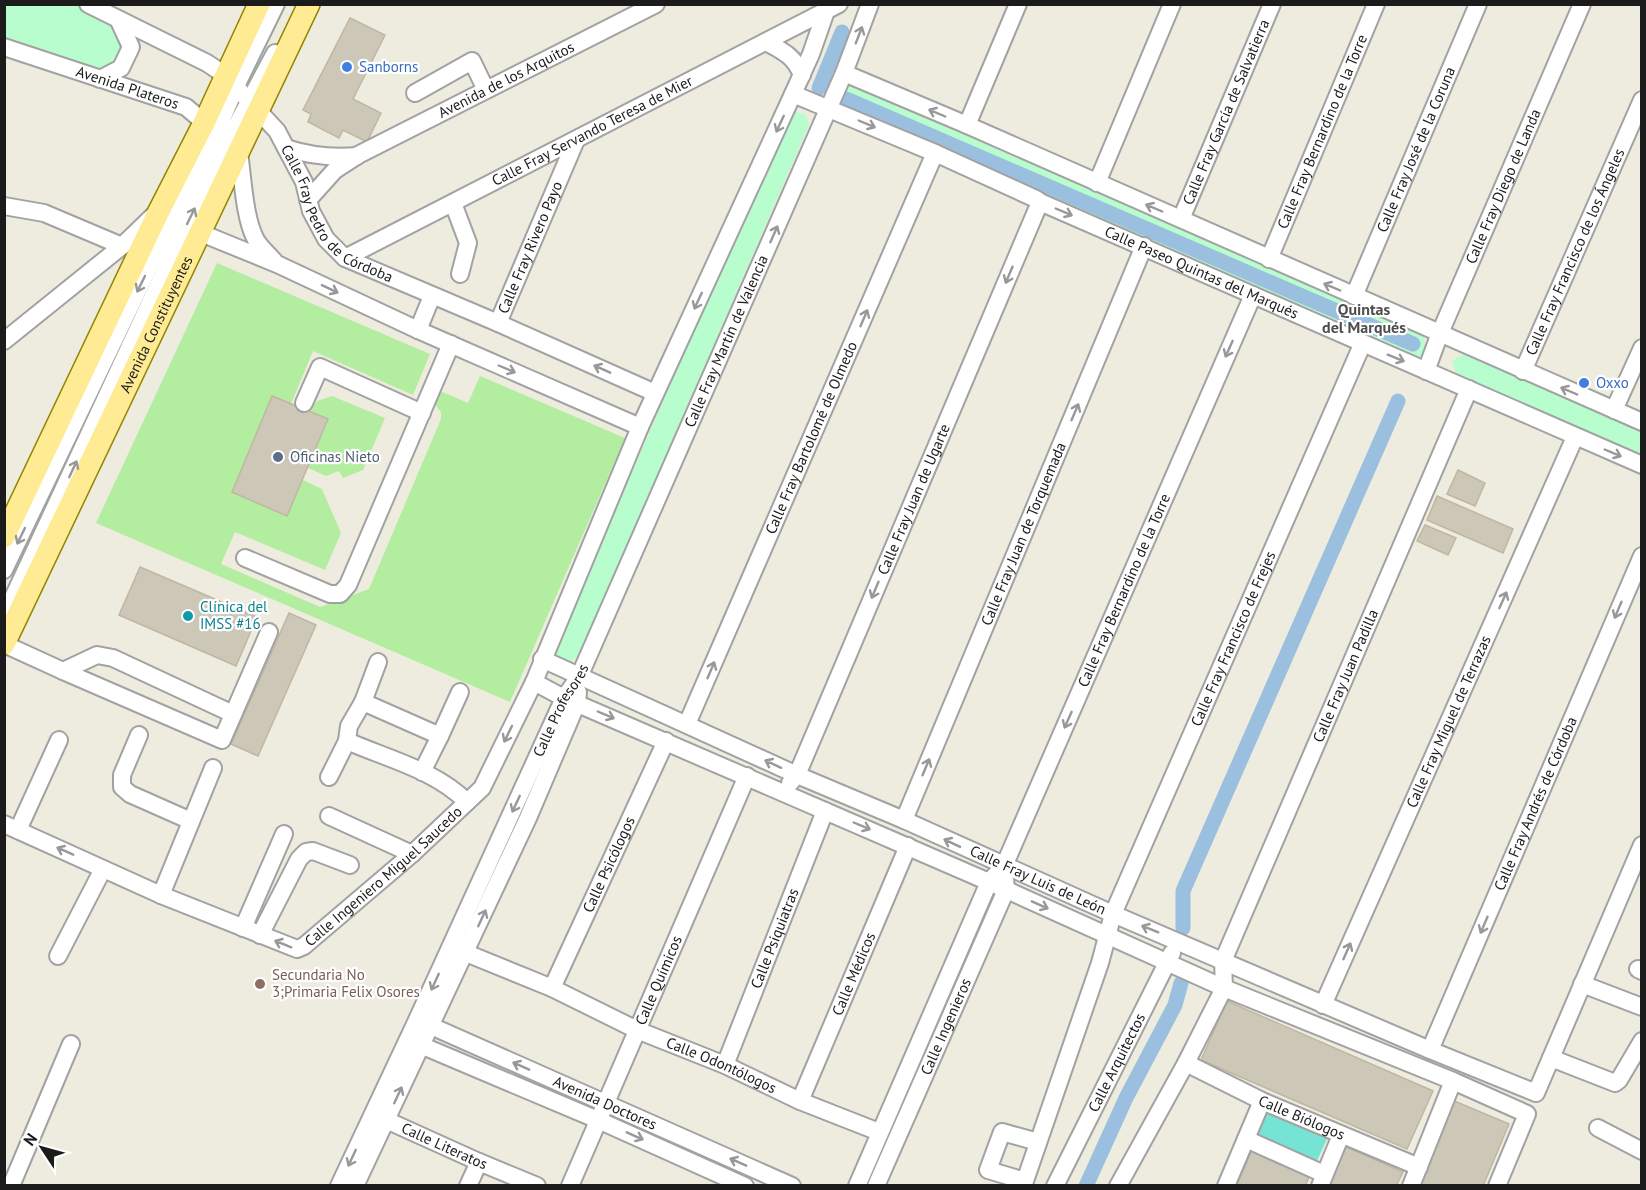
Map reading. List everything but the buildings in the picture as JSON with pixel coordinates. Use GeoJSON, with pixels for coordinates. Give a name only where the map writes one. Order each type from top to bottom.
{"type":"FeatureCollection","features":[{"type":"Feature","properties":{"kind":"main road","name":"Avenida Constituyentes"},"geometry":{"type":"LineString","coordinates":[[4,644],[201,233],[222,138],[230,81],[260,4]]}},
{"type":"Feature","properties":{"kind":"main road","name":"Avenida Constituyentes"},"geometry":{"type":"LineString","coordinates":[[4,537],[159,211],[222,138],[254,105],[309,4]]}},
{"type":"Feature","properties":{"kind":"street","name":"Calle Fray Pedro de Córdoba"},"geometry":{"type":"LineString","coordinates":[[88,4],[207,63],[230,81],[277,130],[304,182],[311,211],[326,239],[345,258],[658,389]]}},
{"type":"Feature","properties":{"kind":"street"},"geometry":{"type":"LineString","coordinates":[[230,81],[276,4]]}},
{"type":"Feature","properties":{"kind":"street"},"geometry":{"type":"LineString","coordinates":[[258,63],[287,4]]}},
{"type":"Feature","properties":{"kind":"street"},"geometry":{"type":"LineString","coordinates":[[254,105],[299,4]]}},
{"type":"Feature","properties":{"kind":"street","name":"Avenida de los Arquitos"},"geometry":{"type":"LineString","coordinates":[[308,200],[335,171],[358,155],[656,4]]}},
{"type":"Feature","properties":{"kind":"street","name":"Calle Fray Martín de Valencia"},"geometry":{"type":"LineString","coordinates":[[579,677],[829,108],[870,4]]}},
{"type":"Feature","properties":{"kind":"street"},"geometry":{"type":"LineString","coordinates":[[967,125],[1018,4]]}},
{"type":"Feature","properties":{"kind":"street"},"geometry":{"type":"LineString","coordinates":[[1097,183],[1172,4]]}},
{"type":"Feature","properties":{"kind":"street","name":"Calle Fray García de Salvatierra"},"geometry":{"type":"LineString","coordinates":[[1181,219],[1272,4]]}},
{"type":"Feature","properties":{"kind":"street","name":"Calle Fray Bernardino de la Torre"},"geometry":{"type":"LineString","coordinates":[[1269,259],[1376,4]]}},
{"type":"Feature","properties":{"kind":"street","name":"Calle Fray José de la Coruna"},"geometry":{"type":"LineString","coordinates":[[1354,296],[1478,4]]}},
{"type":"Feature","properties":{"kind":"street","name":"Calle Fray Diego de Landa"},"geometry":{"type":"LineString","coordinates":[[1426,370],[1582,4]]}},
{"type":"Feature","properties":{"kind":"street"},"geometry":{"type":"LineString","coordinates":[[534,682],[640,427],[832,8]]}},
{"type":"Feature","properties":{"kind":"street","name":"Calle Fray Servando Teresa de Mier"},"geometry":{"type":"LineString","coordinates":[[345,258],[832,8]]}},
{"type":"Feature","properties":{"kind":"street"},"geometry":{"type":"LineString","coordinates":[[100,79],[121,68],[131,46],[119,21]]}},
{"type":"Feature","properties":{"kind":"street"},"geometry":{"type":"LineString","coordinates":[[766,42],[789,54],[797,63],[802,75]]}},
{"type":"Feature","properties":{"kind":"street","name":"Avenida Plateros"},"geometry":{"type":"LineString","coordinates":[[4,47],[186,107],[222,138]]}},
{"type":"Feature","properties":{"kind":"street"},"geometry":{"type":"LineString","coordinates":[[415,93],[472,61],[481,93]]}},
{"type":"Feature","properties":{"kind":"street"},"geometry":{"type":"LineString","coordinates":[[844,73],[1641,422]]}},
{"type":"Feature","properties":{"kind":"street","name":"Calle Paseo Quintas del Marqués"},"geometry":{"type":"LineString","coordinates":[[793,94],[936,153],[1040,202],[1144,246],[1362,345],[1426,370],[1641,465]]}},
{"type":"Feature","properties":{"kind":"street","name":"Calle Fray Francisco de los Ángeles"},"geometry":{"type":"LineString","coordinates":[[1523,371],[1641,100]]}},
{"type":"Feature","properties":{"kind":"street"},"geometry":{"type":"LineString","coordinates":[[222,138],[256,240],[277,264]]}},
{"type":"Feature","properties":{"kind":"street"},"geometry":{"type":"LineString","coordinates":[[4,570],[153,259],[222,138]]}},
{"type":"Feature","properties":{"kind":"street"},"geometry":{"type":"LineString","coordinates":[[4,617],[167,266],[222,138]]}},
{"type":"Feature","properties":{"kind":"street","name":"Calle Fray Rivero Payo"},"geometry":{"type":"LineString","coordinates":[[498,323],[576,140]]}},
{"type":"Feature","properties":{"kind":"street","name":"Avenida de los Arquitos"},"geometry":{"type":"LineString","coordinates":[[286,148],[321,157],[358,155]]}},
{"type":"Feature","properties":{"kind":"street","name":"Calle Fray Bartolomé de Olmedo"},"geometry":{"type":"LineString","coordinates":[[687,724],[936,153]]}},
{"type":"Feature","properties":{"kind":"street","name":"Calle Fray Juan de Ugarte"},"geometry":{"type":"LineString","coordinates":[[783,792],[797,775],[1040,202]]}},
{"type":"Feature","properties":{"kind":"street"},"geometry":{"type":"LineString","coordinates":[[453,203],[468,243],[460,273]]}},
{"type":"Feature","properties":{"kind":"street"},"geometry":{"type":"LineString","coordinates":[[4,206],[44,213],[122,246]]}},
{"type":"Feature","properties":{"kind":"street"},"geometry":{"type":"LineString","coordinates":[[4,341],[122,246],[159,211]]}},
{"type":"Feature","properties":{"kind":"street"},"geometry":{"type":"LineString","coordinates":[[201,233],[277,264],[418,330],[640,427]]}},
{"type":"Feature","properties":{"kind":"street","name":"Calle Fray Juan de Torquemada"},"geometry":{"type":"LineString","coordinates":[[904,820],[1144,246]]}},
{"type":"Feature","properties":{"kind":"street","name":"Calle Fray Bernardino de la Torre"},"geometry":{"type":"LineString","coordinates":[[989,882],[1004,866],[1253,295]]}},
{"type":"Feature","properties":{"kind":"street"},"geometry":{"type":"LineString","coordinates":[[418,330],[432,296]]}},
{"type":"Feature","properties":{"kind":"street"},"geometry":{"type":"LineString","coordinates":[[245,558],[330,594],[340,594],[348,585],[451,344]]}},
{"type":"Feature","properties":{"kind":"street","name":"Calle Fray Francisco de Frejes"},"geometry":{"type":"LineString","coordinates":[[1038,1142],[1100,963],[1113,914],[1362,345]]}},
{"type":"Feature","properties":{"kind":"street"},"geometry":{"type":"LineString","coordinates":[[1614,410],[1641,348]]}},
{"type":"Feature","properties":{"kind":"street"},"geometry":{"type":"LineString","coordinates":[[304,403],[320,367],[422,413]]}},
{"type":"Feature","properties":{"kind":"street","name":"Calle Fray Juan Padilla"},"geometry":{"type":"LineString","coordinates":[[1223,961],[1469,389]]}},
{"type":"Feature","properties":{"kind":"street","name":"Calle Fray Miguel de Terrazas"},"geometry":{"type":"LineString","coordinates":[[1323,1005],[1575,437]]}},
{"type":"Feature","properties":{"kind":"street","name":"Calle Fray Andrés de Córdoba"},"geometry":{"type":"LineString","coordinates":[[1430,1050],[1641,556]]}},
{"type":"Feature","properties":{"kind":"street"},"geometry":{"type":"LineString","coordinates":[[4,644],[222,740],[270,632]]}},
{"type":"Feature","properties":{"kind":"street"},"geometry":{"type":"LineString","coordinates":[[63,671],[97,655],[113,658],[233,714]]}},
{"type":"Feature","properties":{"kind":"street","name":"Calle Fray Luis de León"},"geometry":{"type":"LineString","coordinates":[[542,659],[797,775],[904,820],[1113,914],[1323,1005],[1536,1093],[1551,1058]]}},
{"type":"Feature","properties":{"kind":"street"},"geometry":{"type":"LineString","coordinates":[[329,777],[347,741],[350,726],[363,702],[378,662]]}},
{"type":"Feature","properties":{"kind":"street","name":"Calle Profesores"},"geometry":{"type":"LineString","coordinates":[[424,1023],[466,953],[528,818],[579,677]]}},
{"type":"Feature","properties":{"kind":"street","name":"Calle Fray Luis de León"},"geometry":{"type":"LineString","coordinates":[[534,682],[1107,934],[1224,988],[1453,1081],[1527,1114],[1497,1185]]}},
{"type":"Feature","properties":{"kind":"street","name":"Calle Ingeniero Miguel Saucedo"},"geometry":{"type":"LineString","coordinates":[[11,827],[160,895],[297,949],[304,946],[412,854],[482,788],[534,682]]}},
{"type":"Feature","properties":{"kind":"street"},"geometry":{"type":"LineString","coordinates":[[422,772],[460,692]]}},
{"type":"Feature","properties":{"kind":"street","name":"Calle Profesores"},"geometry":{"type":"LineString","coordinates":[[339,1185],[424,1023],[571,700]]}},
{"type":"Feature","properties":{"kind":"street"},"geometry":{"type":"LineString","coordinates":[[363,702],[440,736]]}},
{"type":"Feature","properties":{"kind":"street"},"geometry":{"type":"LineString","coordinates":[[139,735],[122,775],[122,787],[130,794],[191,821]]}},
{"type":"Feature","properties":{"kind":"street"},"geometry":{"type":"LineString","coordinates":[[11,827],[59,740]]}},
{"type":"Feature","properties":{"kind":"street"},"geometry":{"type":"LineString","coordinates":[[347,741],[449,785],[467,802]]}},
{"type":"Feature","properties":{"kind":"street","name":"Calle Psicólogos"},"geometry":{"type":"LineString","coordinates":[[552,988],[666,741]]}},
{"type":"Feature","properties":{"kind":"street"},"geometry":{"type":"LineString","coordinates":[[160,895],[213,768]]}},
{"type":"Feature","properties":{"kind":"street","name":"Calle Químicos"},"geometry":{"type":"LineString","coordinates":[[570,1185],[747,776]]}},
{"type":"Feature","properties":{"kind":"street","name":"Calle Psiquiatras"},"geometry":{"type":"LineString","coordinates":[[725,1065],[825,811]]}},
{"type":"Feature","properties":{"kind":"street"},"geometry":{"type":"LineString","coordinates":[[329,816],[412,854]]}},
{"type":"Feature","properties":{"kind":"street"},"geometry":{"type":"LineString","coordinates":[[243,928],[284,834]]}},
{"type":"Feature","properties":{"kind":"street"},"geometry":{"type":"LineString","coordinates":[[1641,844],[1551,1058],[1615,1083],[1619,1080],[1641,1041]]}},
{"type":"Feature","properties":{"kind":"street","name":"Calle Médicos"},"geometry":{"type":"LineString","coordinates":[[800,1101],[908,846]]}},
{"type":"Feature","properties":{"kind":"street"},"geometry":{"type":"LineString","coordinates":[[260,935],[299,858],[306,852],[313,851],[350,865]]}},
{"type":"Feature","properties":{"kind":"street","name":"Calle Ingenieros"},"geometry":{"type":"LineString","coordinates":[[876,1185],[1006,890],[1004,866]]}},
{"type":"Feature","properties":{"kind":"street"},"geometry":{"type":"LineString","coordinates":[[58,956],[103,869]]}},
{"type":"Feature","properties":{"kind":"street","name":"Calle Ingenieros"},"geometry":{"type":"LineString","coordinates":[[857,1185],[989,882]]}},
{"type":"Feature","properties":{"kind":"street","name":"Calle Arquitectos"},"geometry":{"type":"LineString","coordinates":[[1055,1185],[1178,941]]}},
{"type":"Feature","properties":{"kind":"street","name":"Calle Odontólogos"},"geometry":{"type":"LineString","coordinates":[[466,953],[552,988],[637,1030],[725,1065],[800,1101],[879,1132]]}},
{"type":"Feature","properties":{"kind":"street"},"geometry":{"type":"LineString","coordinates":[[1118,1185],[1186,1063],[1224,988],[1223,961]]}},
{"type":"Feature","properties":{"kind":"street"},"geometry":{"type":"LineString","coordinates":[[1582,984],[1641,1007]]}},
{"type":"Feature","properties":{"kind":"street","name":"Avenida Doctores"},"geometry":{"type":"LineString","coordinates":[[424,1023],[792,1185]]}},
{"type":"Feature","properties":{"kind":"street","name":"Calle Profesores"},"geometry":{"type":"LineString","coordinates":[[355,1185],[386,1120],[414,1043]]}},
{"type":"Feature","properties":{"kind":"street","name":"Avenida Doctores"},"geometry":{"type":"LineString","coordinates":[[414,1043],[745,1185]]}},
{"type":"Feature","properties":{"kind":"street"},"geometry":{"type":"LineString","coordinates":[[11,1185],[71,1044]]}},
{"type":"Feature","properties":{"kind":"street","name":"Calle Biólogos"},"geometry":{"type":"LineString","coordinates":[[1186,1063],[1262,1101],[1419,1167]]}},
{"type":"Feature","properties":{"kind":"street"},"geometry":{"type":"LineString","coordinates":[[1411,1185],[1453,1081]]}},
{"type":"Feature","properties":{"kind":"street"},"geometry":{"type":"LineString","coordinates":[[1226,1185],[1262,1101]]}},
{"type":"Feature","properties":{"kind":"street","name":"Calle Literatos"},"geometry":{"type":"LineString","coordinates":[[386,1120],[479,1162],[537,1185]]}},
{"type":"Feature","properties":{"kind":"street"},"geometry":{"type":"LineString","coordinates":[[1598,1128],[1641,1151]]}},
{"type":"Feature","properties":{"kind":"street"},"geometry":{"type":"LineString","coordinates":[[1246,1139],[1322,1180],[1341,1135]]}},
{"type":"Feature","properties":{"kind":"street"},"geometry":{"type":"LineString","coordinates":[[468,1185],[479,1162]]}},
{"type":"Feature","properties":{"kind":"green space"},"geometry":{"type":"Polygon","coordinates":[[[4,5],[88,5],[119,21],[131,47],[100,79],[5,47],[4,5]]]}},
{"type":"Feature","properties":{"kind":"green space"},"geometry":{"type":"Polygon","coordinates":[[[853,86],[1424,336],[1426,350],[1417,359],[842,110],[835,103],[842,87],[853,86]]]}},
{"type":"Feature","properties":{"kind":"green space"},"geometry":{"type":"Polygon","coordinates":[[[795,112],[805,115],[809,125],[579,655],[572,662],[560,662],[556,655],[556,646],[788,116],[795,112]]]}},
{"type":"Feature","properties":{"kind":"green space"},"geometry":{"type":"Polygon","coordinates":[[[217,263],[430,354],[413,395],[313,351],[291,404],[272,396],[232,492],[287,516],[303,480],[322,489],[341,533],[325,570],[235,532],[221,564],[320,607],[369,589],[441,419],[441,412],[435,405],[440,391],[468,403],[480,376],[625,438],[510,702],[96,523],[217,263]]]}},
{"type":"Feature","properties":{"kind":"green space"},"geometry":{"type":"Polygon","coordinates":[[[1465,353],[1641,429],[1641,459],[1457,377],[1452,361],[1465,353]]]}},
{"type":"Feature","properties":{"kind":"green space"},"geometry":{"type":"Polygon","coordinates":[[[332,396],[385,418],[363,470],[343,478],[339,471],[326,476],[308,468],[328,419],[308,411],[317,401],[332,396]]]}},
{"type":"Feature","properties":{"kind":"shaded area"},"geometry":{"type":"Polygon","coordinates":[[[1267,1113],[1327,1139],[1317,1161],[1258,1135],[1267,1113]]]}},
{"type":"Feature","properties":{"kind":"waterway"},"geometry":{"type":"LineString","coordinates":[[819,88],[842,32]]}},
{"type":"Feature","properties":{"kind":"waterway"},"geometry":{"type":"LineString","coordinates":[[846,99],[1413,344]]}},
{"type":"Feature","properties":{"kind":"waterway"},"geometry":{"type":"LineString","coordinates":[[1183,928],[1183,891],[1398,401]]}},
{"type":"Feature","properties":{"kind":"waterway"},"geometry":{"type":"LineString","coordinates":[[1086,1186],[1126,1098],[1175,1005],[1181,983]]}},
{"type":"Feature","properties":{"kind":"place","name":"Sanborns"},"geometry":{"type":"Point","coordinates":[347,67]}},
{"type":"Feature","properties":{"kind":"place","name":"Oxxo"},"geometry":{"type":"Point","coordinates":[1584,383]}},
{"type":"Feature","properties":{"kind":"place","name":"Oficinas Nieto"},"geometry":{"type":"Point","coordinates":[278,457]}},
{"type":"Feature","properties":{"kind":"place","name":"Clínica del IMSS #16"},"geometry":{"type":"Point","coordinates":[188,616]}},
{"type":"Feature","properties":{"kind":"place","name":"Secundaria No 3;Primaria Felix Osores"},"geometry":{"type":"Point","coordinates":[260,984]}},
{"type":"Feature","properties":{"kind":"district","name":"Quintas del Marqués"},"geometry":{"type":"Point","coordinates":[1364,318]}}]}
